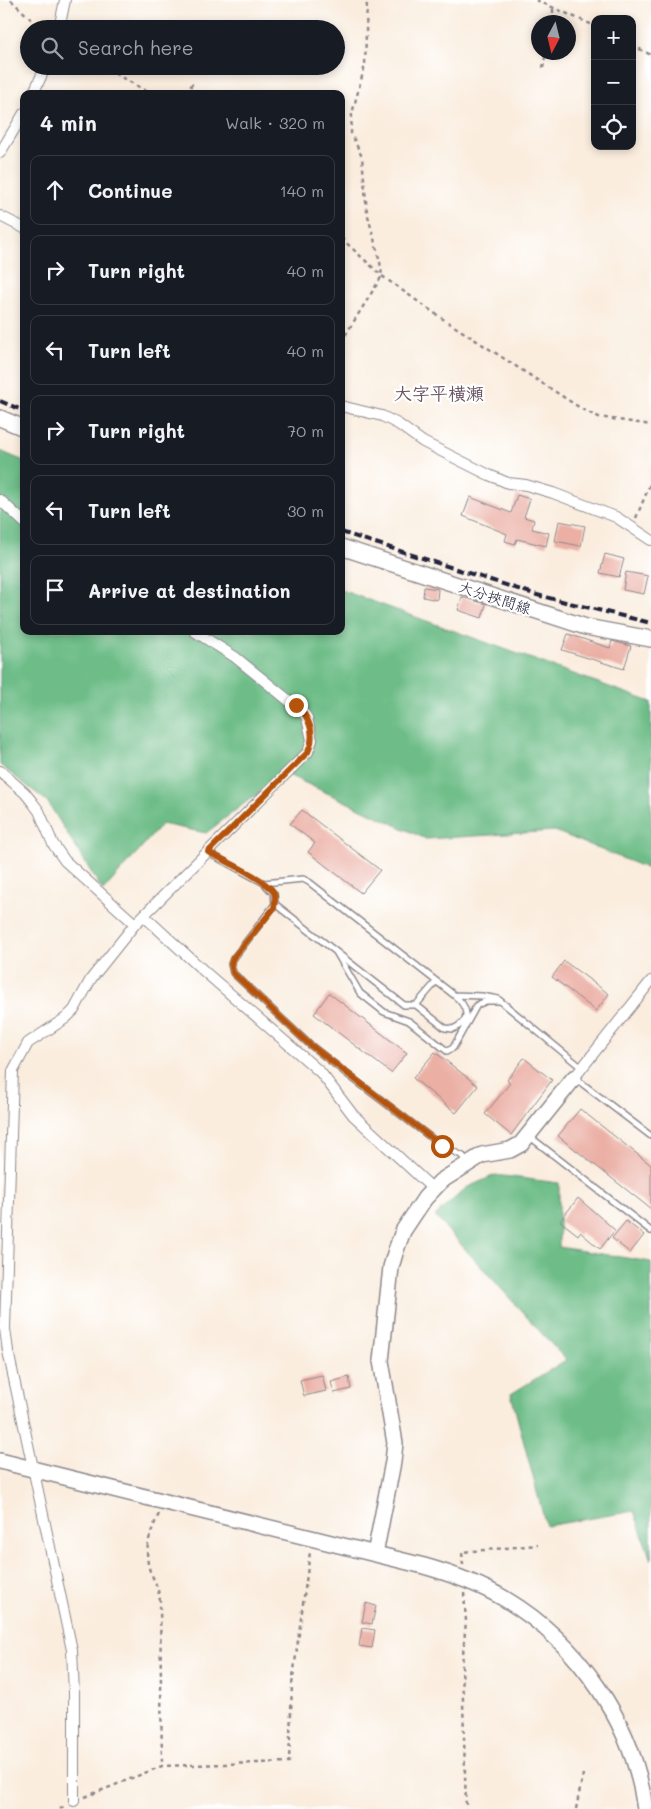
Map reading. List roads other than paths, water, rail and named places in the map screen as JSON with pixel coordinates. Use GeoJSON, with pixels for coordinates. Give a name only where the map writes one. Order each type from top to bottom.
{"type":"FeatureCollection","features":[{"type":"Feature","properties":{"kind":"street"},"geometry":{"type":"LineString","coordinates":[[61,20],[65,0]]}},
{"type":"Feature","properties":{"kind":"street"},"geometry":{"type":"LineString","coordinates":[[35,90],[42,75]]}},
{"type":"Feature","properties":{"kind":"street"},"geometry":{"type":"LineString","coordinates":[[0,154],[20,120]]}},
{"type":"Feature","properties":{"kind":"street"},"geometry":{"type":"LineString","coordinates":[[0,216],[20,226]]}},
{"type":"Feature","properties":{"kind":"street"},"geometry":{"type":"LineString","coordinates":[[345,407],[382,416],[398,424],[423,442],[489,476],[508,483],[526,485],[553,493],[616,517],[651,540]]}},
{"type":"Feature","properties":{"kind":"street"},"geometry":{"type":"LineString","coordinates":[[0,418],[20,426]]}},
{"type":"Feature","properties":{"kind":"street"},"geometry":{"type":"LineString","coordinates":[[0,500],[20,518]]}},
{"type":"Feature","properties":{"kind":"street","name":"大分挾間線"},"geometry":{"type":"LineString","coordinates":[[345,548],[586,628],[651,639]]}},
{"type":"Feature","properties":{"kind":"street"},"geometry":{"type":"LineString","coordinates":[[74,1801],[72,1650],[4,1329],[12,1071],[28,1044],[66,1018],[74,1010],[91,979],[136,924],[308,752],[312,740],[307,718],[296,705],[235,657],[200,635]]}},
{"type":"Feature","properties":{"kind":"street"},"geometry":{"type":"LineString","coordinates":[[0,770],[26,793],[33,803],[53,844],[65,860],[136,924]]}},
{"type":"Feature","properties":{"kind":"street"},"geometry":{"type":"LineString","coordinates":[[144,916],[321,1073],[354,1115],[432,1188]]}},
{"type":"Feature","properties":{"kind":"street"},"geometry":{"type":"LineString","coordinates":[[375,1554],[393,1462],[395,1442],[380,1361],[391,1267],[403,1231],[432,1188],[441,1180],[482,1155],[515,1148],[528,1136],[651,980]]}},
{"type":"Feature","properties":{"kind":"street"},"geometry":{"type":"LineString","coordinates":[[0,1461],[437,1570],[464,1579],[505,1599],[532,1618],[565,1648],[585,1670],[601,1692],[621,1729],[638,1779],[645,1809]]}},
{"type":"Feature","properties":{"kind":"lane"},"geometry":{"type":"LineString","coordinates":[[208,852],[264,883],[274,894],[275,904],[233,958],[231,964],[233,973],[309,1044],[442,1146],[462,1156],[468,1162]]}},
{"type":"Feature","properties":{"kind":"lane"},"geometry":{"type":"LineString","coordinates":[[264,883],[303,880],[309,882],[463,1003],[466,1013],[462,1023],[453,1029],[444,1028],[416,1005],[404,1005],[275,904]]}},
{"type":"Feature","properties":{"kind":"lane"},"geometry":{"type":"LineString","coordinates":[[336,952],[360,994],[384,1012],[409,1021],[447,1051],[453,1048],[477,1005],[486,1001],[501,1002]]}},
{"type":"Feature","properties":{"kind":"lane"},"geometry":{"type":"LineString","coordinates":[[416,1005],[436,982]]}},
{"type":"Feature","properties":{"kind":"lane"},"geometry":{"type":"LineString","coordinates":[[454,995],[492,997],[501,1002],[578,1073],[651,1136]]}},
{"type":"Feature","properties":{"kind":"lane"},"geometry":{"type":"LineString","coordinates":[[528,1136],[651,1231]]}},
{"type":"Feature","properties":{"kind":"railway"},"geometry":{"type":"LineString","coordinates":[[0,401],[20,409]]}},
{"type":"Feature","properties":{"kind":"railway"},"geometry":{"type":"LineString","coordinates":[[345,533],[537,595],[651,623]]}},
{"type":"Feature","properties":{"kind":"district","name":"大字平横瀬"},"geometry":{"type":"Point","coordinates":[439,393]}}]}
